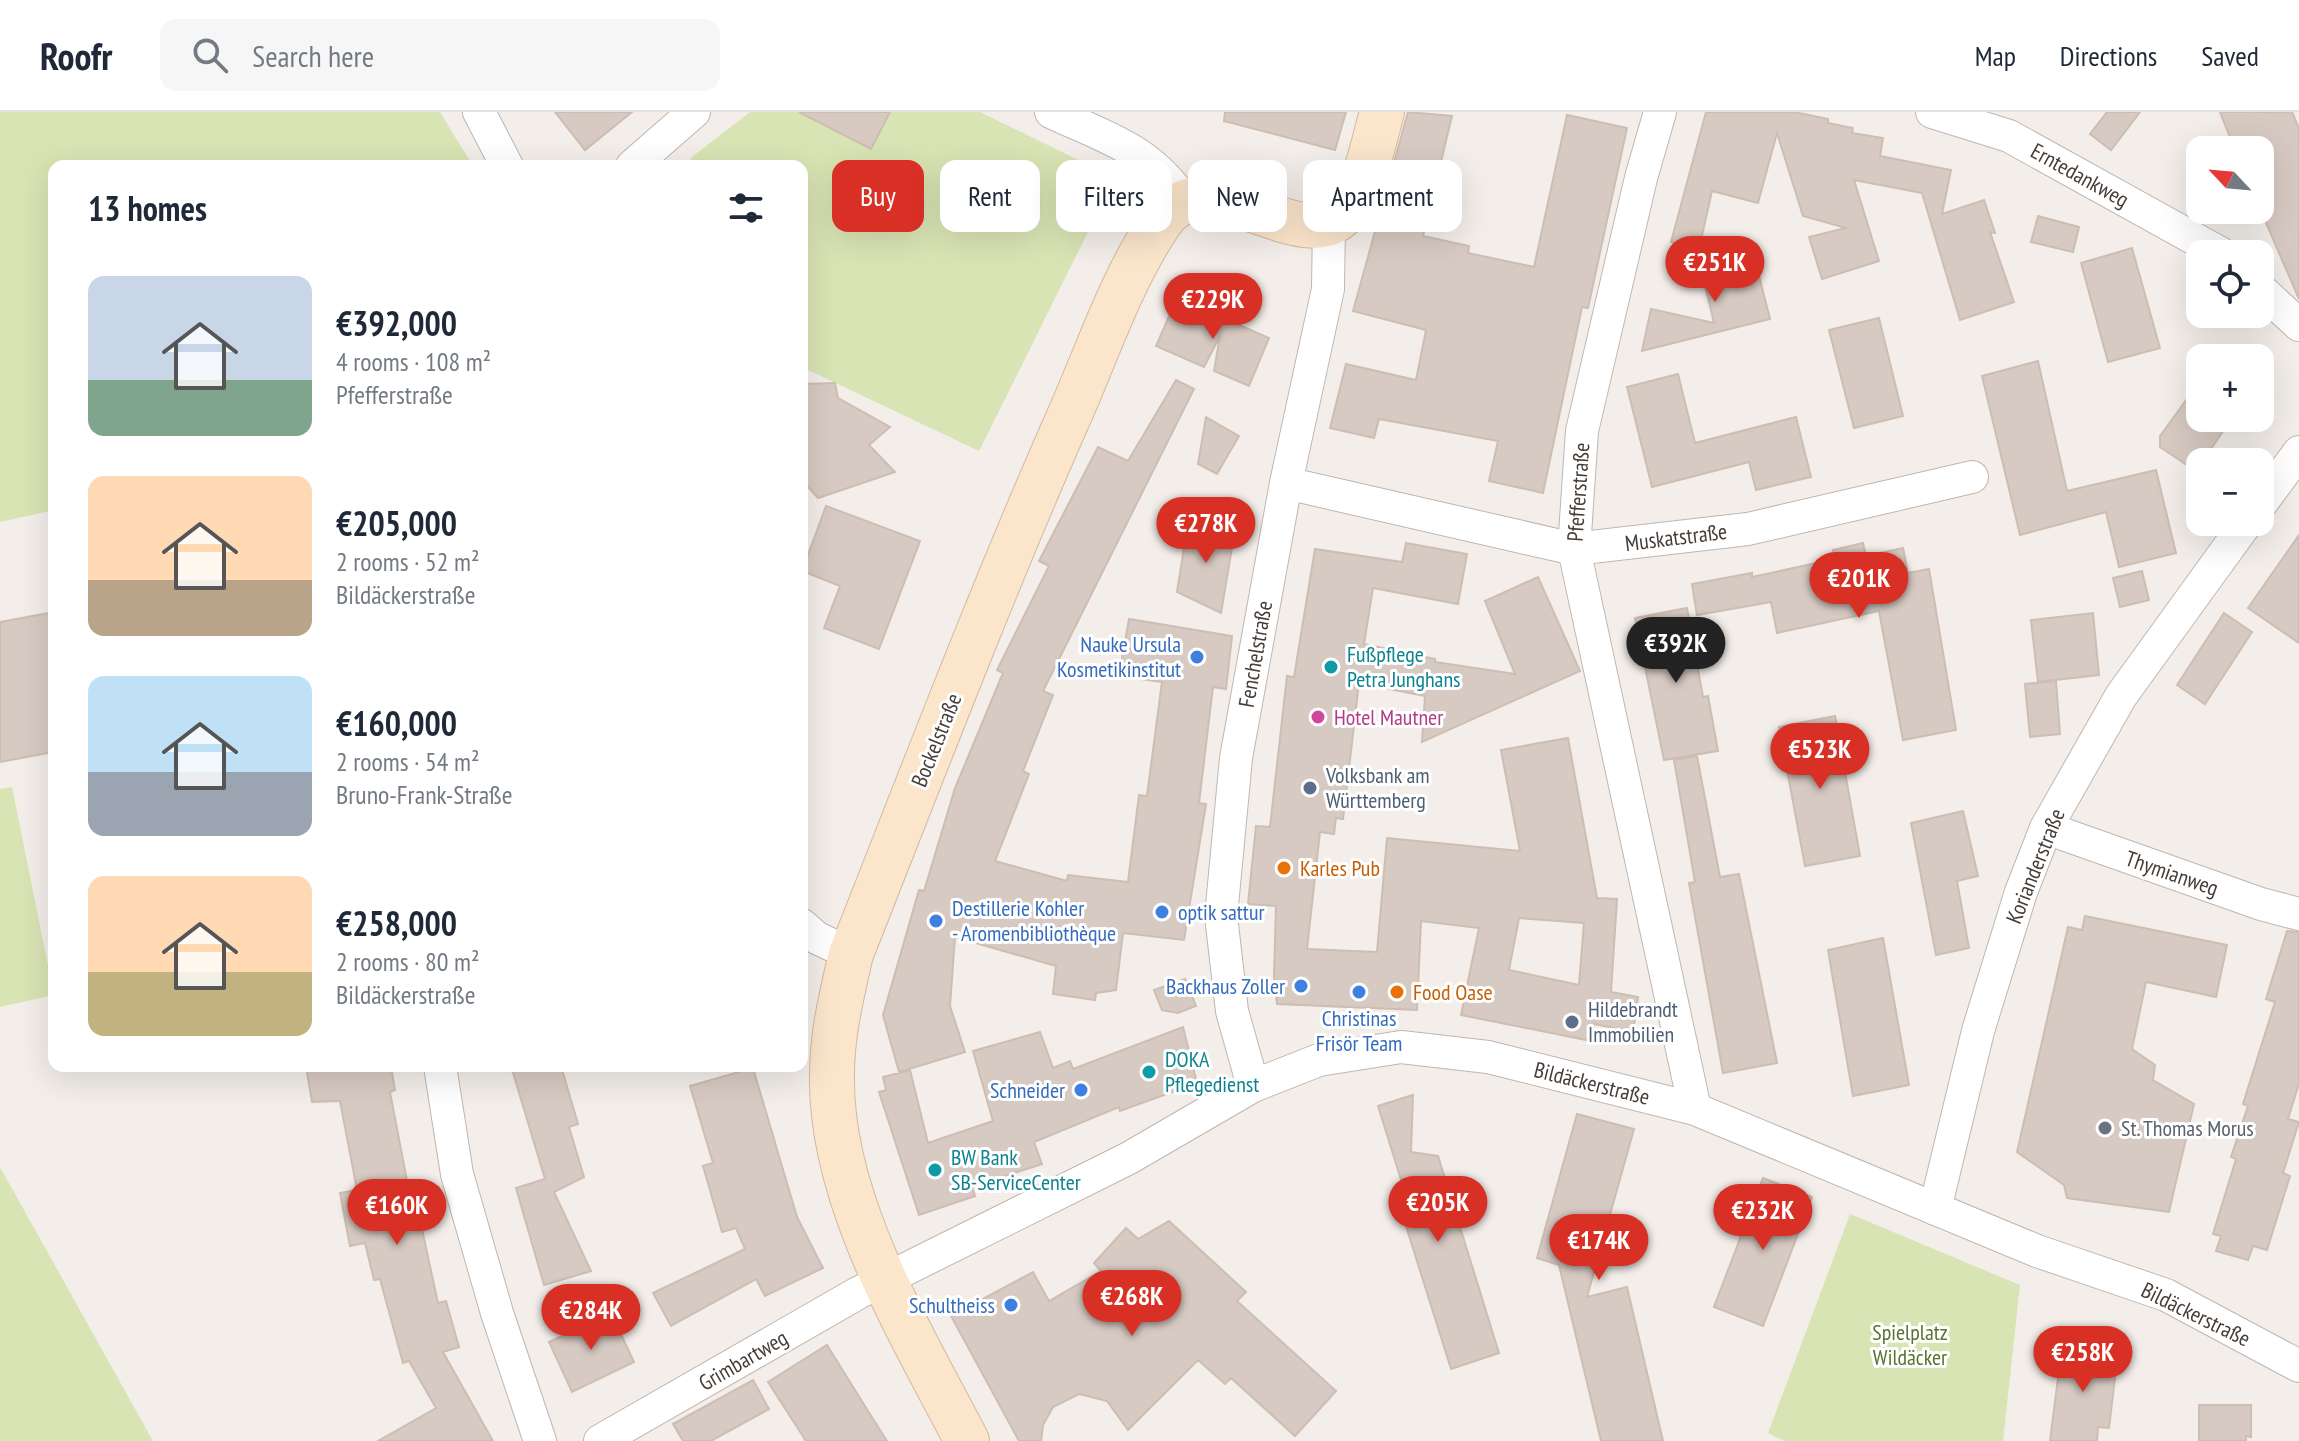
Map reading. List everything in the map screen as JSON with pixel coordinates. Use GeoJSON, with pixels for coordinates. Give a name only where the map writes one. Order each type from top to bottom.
{"type":"FeatureCollection","features":[{"type":"Feature","properties":{"kind":"street"},"geometry":{"type":"LineString","coordinates":[[479,112],[504,160]]}},
{"type":"Feature","properties":{"kind":"street"},"geometry":{"type":"LineString","coordinates":[[639,160],[694,112]]}},
{"type":"Feature","properties":{"kind":"street"},"geometry":{"type":"LineString","coordinates":[[1051,112],[1149,159],[1168,177],[1183,200],[1204,197],[1303,224]]}},
{"type":"Feature","properties":{"kind":"street"},"geometry":{"type":"LineString","coordinates":[[1368,160],[1382,112]]}},
{"type":"Feature","properties":{"kind":"street","name":"Pfefferstraße"},"geometry":{"type":"LineString","coordinates":[[1660,112],[1641,178],[1582,431],[1574,549],[1695,1109]]}},
{"type":"Feature","properties":{"kind":"street","name":"Erntedankweg"},"geometry":{"type":"LineString","coordinates":[[1932,112],[2009,136],[2197,240]]}},
{"type":"Feature","properties":{"kind":"street","name":"Bockelstraße"},"geometry":{"type":"LineString","coordinates":[[967,1441],[885,1279],[851,1190],[837,1129],[831,1076],[836,1023],[851,954],[1030,506],[1143,250],[1163,218],[1183,200]]}},
{"type":"Feature","properties":{"kind":"street","name":"Fenchelstraße"},"geometry":{"type":"LineString","coordinates":[[1253,1086],[1232,1011],[1221,916],[1236,758],[1286,483],[1328,289],[1329,232]]}},
{"type":"Feature","properties":{"kind":"street"},"geometry":{"type":"LineString","coordinates":[[2274,302],[2299,325]]}},
{"type":"Feature","properties":{"kind":"street"},"geometry":{"type":"LineString","coordinates":[[2274,486],[2299,452]]}},
{"type":"Feature","properties":{"kind":"street","name":"Muskatstraße"},"geometry":{"type":"LineString","coordinates":[[1286,483],[1574,549],[1748,529],[1972,477]]}},
{"type":"Feature","properties":{"kind":"street","name":"Korianderstraße"},"geometry":{"type":"LineString","coordinates":[[1935,1209],[1978,1031],[2021,892],[2046,828],[2121,696],[2237,536]]}},
{"type":"Feature","properties":{"kind":"street","name":"Thymianweg"},"geometry":{"type":"LineString","coordinates":[[2046,828],[2261,904],[2299,914]]}},
{"type":"Feature","properties":{"kind":"street"},"geometry":{"type":"LineString","coordinates":[[808,930],[817,938],[851,954]]}},
{"type":"Feature","properties":{"kind":"street","name":"Bildäckerstraße"},"geometry":{"type":"LineString","coordinates":[[885,1279],[1129,1158],[1253,1086],[1319,1060],[1401,1047],[1488,1057],[1695,1109],[2037,1251],[2166,1295],[2299,1366]]}},
{"type":"Feature","properties":{"kind":"street"},"geometry":{"type":"LineString","coordinates":[[441,1072],[457,1174],[497,1313],[540,1441]]}},
{"type":"Feature","properties":{"kind":"street","name":"Grimbartweg"},"geometry":{"type":"LineString","coordinates":[[600,1441],[885,1279]]}},
{"type":"Feature","properties":{"kind":"green space"},"geometry":{"type":"Polygon","coordinates":[[[0,112],[440,112],[469,160],[48,160],[48,511],[0,522],[0,112]]]}},
{"type":"Feature","properties":{"kind":"green space"},"geometry":{"type":"Polygon","coordinates":[[[750,112],[980,112],[1078,160],[1056,160],[1056,232],[1088,232],[979,451],[808,370],[808,160],[690,160],[750,112]]]}},
{"type":"Feature","properties":{"kind":"green space"},"geometry":{"type":"Polygon","coordinates":[[[12,787],[48,965],[48,996],[0,1007],[0,789],[12,787]]]}},
{"type":"Feature","properties":{"kind":"green space"},"geometry":{"type":"Polygon","coordinates":[[[0,1167],[153,1441],[0,1441],[0,1167]]]}},
{"type":"Feature","properties":{"kind":"green space","name":"Spielplatz Wildäcker"},"geometry":{"type":"Polygon","coordinates":[[[1850,1214],[2020,1285],[2003,1441],[1784,1441],[1768,1433],[1850,1214]]]}},
{"type":"Feature","properties":{"kind":"building"},"geometry":{"type":"Polygon","coordinates":[[[555,112],[632,112],[585,150],[555,112]]]}},
{"type":"Feature","properties":{"kind":"building"},"geometry":{"type":"Polygon","coordinates":[[[799,112],[890,112],[871,149],[799,112]]]}},
{"type":"Feature","properties":{"kind":"building"},"geometry":{"type":"Polygon","coordinates":[[[1225,112],[1346,112],[1335,150],[1224,121],[1225,112]]]}},
{"type":"Feature","properties":{"kind":"building"},"geometry":{"type":"Polygon","coordinates":[[[1408,112],[1452,116],[1441,160],[1395,160],[1408,112]]]}},
{"type":"Feature","properties":{"kind":"building"},"geometry":{"type":"Polygon","coordinates":[[[1706,112],[1794,112],[1828,119],[1828,123],[1853,128],[1852,133],[1883,138],[1880,156],[1951,170],[1942,214],[1984,200],[1995,233],[1990,232],[2014,302],[1960,320],[1922,193],[1854,180],[1879,261],[1822,279],[1809,237],[1846,228],[1803,216],[1777,133],[1758,203],[1712,191],[1699,249],[1671,242],[1706,112]]]}},
{"type":"Feature","properties":{"kind":"building"},"geometry":{"type":"Polygon","coordinates":[[[2107,112],[2140,112],[2111,150],[2090,134],[2107,112]]]}},
{"type":"Feature","properties":{"kind":"building"},"geometry":{"type":"Polygon","coordinates":[[[2220,112],[2292,112],[2299,128],[2299,299],[2266,224],[2274,224],[2274,136],[2229,136],[2220,112]]]}},
{"type":"Feature","properties":{"kind":"building"},"geometry":{"type":"Polygon","coordinates":[[[1567,115],[1627,128],[1588,308],[1582,307],[1543,493],[1489,481],[1498,441],[1379,419],[1374,438],[1330,428],[1346,364],[1416,380],[1426,330],[1353,311],[1375,232],[1424,232],[1423,236],[1469,246],[1468,253],[1534,267],[1567,115]]]}},
{"type":"Feature","properties":{"kind":"building"},"geometry":{"type":"Polygon","coordinates":[[[2038,216],[2079,227],[2073,252],[2031,242],[2038,216]]]}},
{"type":"Feature","properties":{"kind":"building"},"geometry":{"type":"Polygon","coordinates":[[[2132,248],[2160,348],[2108,362],[2081,263],[2132,248]]]}},
{"type":"Feature","properties":{"kind":"building"},"geometry":{"type":"Polygon","coordinates":[[[1753,252],[1770,319],[1642,351],[1651,309],[1714,323],[1700,265],[1753,252]]]}},
{"type":"Feature","properties":{"kind":"building"},"geometry":{"type":"Polygon","coordinates":[[[1177,298],[1269,338],[1249,386],[1214,371],[1220,336],[1204,367],[1156,346],[1177,298]]]}},
{"type":"Feature","properties":{"kind":"building"},"geometry":{"type":"Polygon","coordinates":[[[1879,318],[1903,416],[1854,428],[1829,330],[1879,318]]]}},
{"type":"Feature","properties":{"kind":"building"},"geometry":{"type":"Polygon","coordinates":[[[2038,361],[2067,491],[2156,470],[2176,553],[2119,567],[2106,512],[2020,535],[1982,376],[2038,361]]]}},
{"type":"Feature","properties":{"kind":"building"},"geometry":{"type":"Polygon","coordinates":[[[1678,374],[1695,443],[1796,417],[1811,477],[1756,490],[1749,462],[1652,487],[1627,387],[1678,374]]]}},
{"type":"Feature","properties":{"kind":"building"},"geometry":{"type":"Polygon","coordinates":[[[1176,380],[1194,389],[1043,691],[1053,695],[1023,771],[1029,774],[995,861],[1067,881],[1068,875],[1128,882],[1139,795],[1147,796],[1162,682],[1119,676],[1129,619],[1232,636],[1226,689],[1213,687],[1199,803],[1206,804],[1184,940],[1123,933],[1116,990],[1096,993],[1095,1000],[1053,994],[1056,966],[955,937],[950,1006],[965,1052],[899,1072],[883,1015],[919,890],[924,891],[955,788],[1003,673],[997,670],[1049,566],[1039,561],[1098,447],[1128,461],[1176,380]]]}},
{"type":"Feature","properties":{"kind":"building"},"geometry":{"type":"Polygon","coordinates":[[[835,383],[838,398],[890,427],[869,445],[895,472],[818,498],[808,487],[808,384],[835,383]]]}},
{"type":"Feature","properties":{"kind":"building"},"geometry":{"type":"Polygon","coordinates":[[[2186,400],[2186,432],[2222,432],[2212,448],[2186,448],[2186,464],[2160,447],[2160,436],[2186,400]]]}},
{"type":"Feature","properties":{"kind":"building"},"geometry":{"type":"Polygon","coordinates":[[[1206,417],[1239,436],[1217,474],[1198,464],[1206,417]]]}},
{"type":"Feature","properties":{"kind":"building"},"geometry":{"type":"Polygon","coordinates":[[[826,506],[920,541],[879,649],[824,628],[840,586],[808,573],[808,555],[826,506]]]}},
{"type":"Feature","properties":{"kind":"building"},"geometry":{"type":"Polygon","coordinates":[[[1188,523],[1235,530],[1221,613],[1177,592],[1188,523]]]}},
{"type":"Feature","properties":{"kind":"building"},"geometry":{"type":"Polygon","coordinates":[[[2299,535],[2299,643],[2248,608],[2299,535]]]}},
{"type":"Feature","properties":{"kind":"building"},"geometry":{"type":"Polygon","coordinates":[[[1406,543],[1467,554],[1458,604],[1373,588],[1364,644],[1435,659],[1435,662],[1515,674],[1485,601],[1538,577],[1580,671],[1422,742],[1425,696],[1359,683],[1343,819],[1336,818],[1334,834],[1320,832],[1307,949],[1377,952],[1387,838],[1520,851],[1501,750],[1568,738],[1597,898],[1617,899],[1611,992],[1638,997],[1633,1032],[1594,1024],[1591,1041],[1461,1015],[1479,928],[1421,921],[1417,1010],[1277,1004],[1274,976],[1276,906],[1248,904],[1256,826],[1270,827],[1287,676],[1294,677],[1315,549],[1402,562],[1406,543]],[[1519,918],[1509,970],[1579,985],[1584,923],[1519,918]]]}},
{"type":"Feature","properties":{"kind":"building"},"geometry":{"type":"Polygon","coordinates":[[[1863,543],[1866,556],[1903,548],[1908,573],[1929,569],[1956,730],[1903,740],[1879,611],[1777,633],[1771,602],[1697,615],[1692,584],[1752,573],[1752,577],[1835,559],[1833,550],[1863,543]]]}},
{"type":"Feature","properties":{"kind":"building"},"geometry":{"type":"Polygon","coordinates":[[[2142,571],[2149,600],[2120,607],[2113,578],[2142,571]]]}},
{"type":"Feature","properties":{"kind":"building"},"geometry":{"type":"Polygon","coordinates":[[[1687,608],[1703,697],[1708,696],[1718,751],[1664,760],[1635,618],[1687,608]]]}},
{"type":"Feature","properties":{"kind":"building"},"geometry":{"type":"Polygon","coordinates":[[[48,613],[48,753],[0,762],[0,622],[48,613]]]}},
{"type":"Feature","properties":{"kind":"building"},"geometry":{"type":"Polygon","coordinates":[[[2093,613],[2099,675],[2038,682],[2031,620],[2093,613]]]}},
{"type":"Feature","properties":{"kind":"building"},"geometry":{"type":"Polygon","coordinates":[[[2224,613],[2252,632],[2205,704],[2177,685],[2224,613]]]}},
{"type":"Feature","properties":{"kind":"building"},"geometry":{"type":"Polygon","coordinates":[[[2056,681],[2060,734],[2030,737],[2025,684],[2056,681]]]}},
{"type":"Feature","properties":{"kind":"building"},"geometry":{"type":"Polygon","coordinates":[[[1835,716],[1860,856],[1805,866],[1779,727],[1835,716]]]}},
{"type":"Feature","properties":{"kind":"building"},"geometry":{"type":"Polygon","coordinates":[[[1697,756],[1720,877],[1739,874],[1777,1063],[1723,1073],[1689,883],[1695,882],[1674,760],[1697,756]]]}},
{"type":"Feature","properties":{"kind":"building"},"geometry":{"type":"Polygon","coordinates":[[[1963,811],[1978,876],[1957,881],[1969,948],[1936,955],[1911,823],[1963,811]]]}},
{"type":"Feature","properties":{"kind":"building","name":"St. Thomas Morus"},"geometry":{"type":"Polygon","coordinates":[[[2085,916],[2227,945],[2216,997],[2146,982],[2132,1049],[2155,1065],[2153,1080],[2194,1104],[2169,1212],[2067,1198],[2064,1185],[2017,1152],[2068,927],[2082,930],[2085,916]]]}},
{"type":"Feature","properties":{"kind":"building"},"geometry":{"type":"Polygon","coordinates":[[[2287,931],[2299,932],[2299,1083],[2288,1119],[2299,1122],[2283,1173],[2290,1176],[2267,1250],[2253,1246],[2248,1260],[2216,1251],[2221,1236],[2213,1234],[2236,1159],[2231,1157],[2248,1106],[2243,1104],[2275,1002],[2266,999],[2287,931]]]}},
{"type":"Feature","properties":{"kind":"building"},"geometry":{"type":"Polygon","coordinates":[[[1883,938],[1909,1085],[1853,1096],[1828,950],[1883,938]]]}},
{"type":"Feature","properties":{"kind":"building"},"geometry":{"type":"Polygon","coordinates":[[[1185,979],[1196,1006],[1178,1013],[1162,1010],[1154,990],[1185,979]]]}},
{"type":"Feature","properties":{"kind":"building"},"geometry":{"type":"Polygon","coordinates":[[[1183,1027],[1197,1083],[1120,1111],[1119,1107],[1034,1142],[1042,1164],[972,1187],[975,1196],[919,1215],[879,1092],[886,1090],[883,1077],[910,1070],[928,1143],[993,1121],[973,1051],[1040,1032],[1053,1068],[1070,1061],[1073,1069],[1183,1027]]]}},
{"type":"Feature","properties":{"kind":"building"},"geometry":{"type":"Polygon","coordinates":[[[307,1072],[392,1072],[395,1090],[390,1092],[413,1212],[418,1211],[438,1303],[446,1301],[459,1347],[443,1352],[493,1441],[378,1441],[436,1408],[409,1361],[403,1363],[380,1279],[374,1280],[365,1243],[350,1246],[340,1193],[357,1190],[340,1101],[312,1102],[307,1072]]]}},
{"type":"Feature","properties":{"kind":"building"},"geometry":{"type":"Polygon","coordinates":[[[513,1072],[563,1072],[578,1124],[569,1127],[584,1177],[554,1192],[591,1271],[544,1285],[516,1188],[545,1179],[513,1072]]]}},
{"type":"Feature","properties":{"kind":"building"},"geometry":{"type":"Polygon","coordinates":[[[739,1072],[754,1072],[797,1217],[823,1268],[765,1296],[756,1279],[671,1326],[653,1293],[745,1249],[736,1228],[722,1232],[703,1166],[713,1163],[690,1086],[739,1072]]]}},
{"type":"Feature","properties":{"kind":"building"},"geometry":{"type":"Polygon","coordinates":[[[1413,1095],[1411,1152],[1438,1156],[1499,1353],[1451,1369],[1394,1188],[1403,1186],[1378,1106],[1413,1095]]]}},
{"type":"Feature","properties":{"kind":"building"},"geometry":{"type":"Polygon","coordinates":[[[1577,1114],[1634,1129],[1587,1297],[1627,1287],[1663,1441],[1601,1441],[1559,1265],[1537,1258],[1577,1114]]]}},
{"type":"Feature","properties":{"kind":"building"},"geometry":{"type":"Polygon","coordinates":[[[1763,1178],[1812,1197],[1763,1326],[1714,1307],[1763,1178]]]}},
{"type":"Feature","properties":{"kind":"building"},"geometry":{"type":"Polygon","coordinates":[[[1169,1221],[1246,1292],[1237,1301],[1336,1391],[1295,1436],[1231,1378],[1225,1384],[1198,1360],[1128,1430],[1107,1401],[1079,1394],[1053,1407],[1043,1425],[1041,1441],[1019,1441],[951,1316],[1033,1272],[1049,1301],[1101,1271],[1094,1263],[1126,1228],[1138,1239],[1169,1221]]]}},
{"type":"Feature","properties":{"kind":"building"},"geometry":{"type":"Polygon","coordinates":[[[611,1313],[634,1362],[572,1392],[549,1342],[611,1313]]]}},
{"type":"Feature","properties":{"kind":"building"},"geometry":{"type":"Polygon","coordinates":[[[827,1345],[887,1441],[806,1441],[768,1382],[827,1345]]]}},
{"type":"Feature","properties":{"kind":"building"},"geometry":{"type":"Polygon","coordinates":[[[2062,1346],[2118,1353],[2109,1428],[2098,1427],[2097,1441],[2050,1441],[2062,1346]]]}},
{"type":"Feature","properties":{"kind":"building"},"geometry":{"type":"Polygon","coordinates":[[[753,1380],[769,1409],[711,1441],[683,1441],[673,1424],[753,1380]]]}},
{"type":"Feature","properties":{"kind":"building"},"geometry":{"type":"Polygon","coordinates":[[[2199,1405],[2251,1405],[2251,1437],[2246,1436],[2246,1441],[2199,1441],[2199,1405]]]}},
{"type":"Feature","properties":{"kind":"place","name":"Nauke Ursula Kosmetikinstitut"},"geometry":{"type":"Point","coordinates":[1197,657]}},
{"type":"Feature","properties":{"kind":"place","name":"Fußpflege Petra Junghans"},"geometry":{"type":"Point","coordinates":[1331,667]}},
{"type":"Feature","properties":{"kind":"place","name":"Hotel Mautner"},"geometry":{"type":"Point","coordinates":[1318,717]}},
{"type":"Feature","properties":{"kind":"place","name":"Volksbank am Württemberg"},"geometry":{"type":"Point","coordinates":[1310,788]}},
{"type":"Feature","properties":{"kind":"place","name":"Karles Pub"},"geometry":{"type":"Point","coordinates":[1284,868]}},
{"type":"Feature","properties":{"kind":"place","name":"optik sattur"},"geometry":{"type":"Point","coordinates":[1162,912]}},
{"type":"Feature","properties":{"kind":"place","name":"Destillerie Kohler - Aromenbibliothèque"},"geometry":{"type":"Point","coordinates":[936,921]}},
{"type":"Feature","properties":{"kind":"place","name":"Backhaus Zoller"},"geometry":{"type":"Point","coordinates":[1301,986]}},
{"type":"Feature","properties":{"kind":"place","name":"Christinas Frisör Team"},"geometry":{"type":"Point","coordinates":[1359,992]}},
{"type":"Feature","properties":{"kind":"place","name":"Food Oase"},"geometry":{"type":"Point","coordinates":[1397,992]}},
{"type":"Feature","properties":{"kind":"place","name":"Hildebrandt Immobilien"},"geometry":{"type":"Point","coordinates":[1572,1022]}},
{"type":"Feature","properties":{"kind":"place","name":"DOKA Pflegedienst"},"geometry":{"type":"Point","coordinates":[1149,1072]}},
{"type":"Feature","properties":{"kind":"place","name":"Schneider"},"geometry":{"type":"Point","coordinates":[1081,1090]}},
{"type":"Feature","properties":{"kind":"place","name":"St. Thomas Morus"},"geometry":{"type":"Point","coordinates":[2105,1128]}},
{"type":"Feature","properties":{"kind":"place","name":"BW Bank SB-ServiceCenter"},"geometry":{"type":"Point","coordinates":[935,1170]}},
{"type":"Feature","properties":{"kind":"place","name":"Schultheiss"},"geometry":{"type":"Point","coordinates":[1011,1305]}}]}
